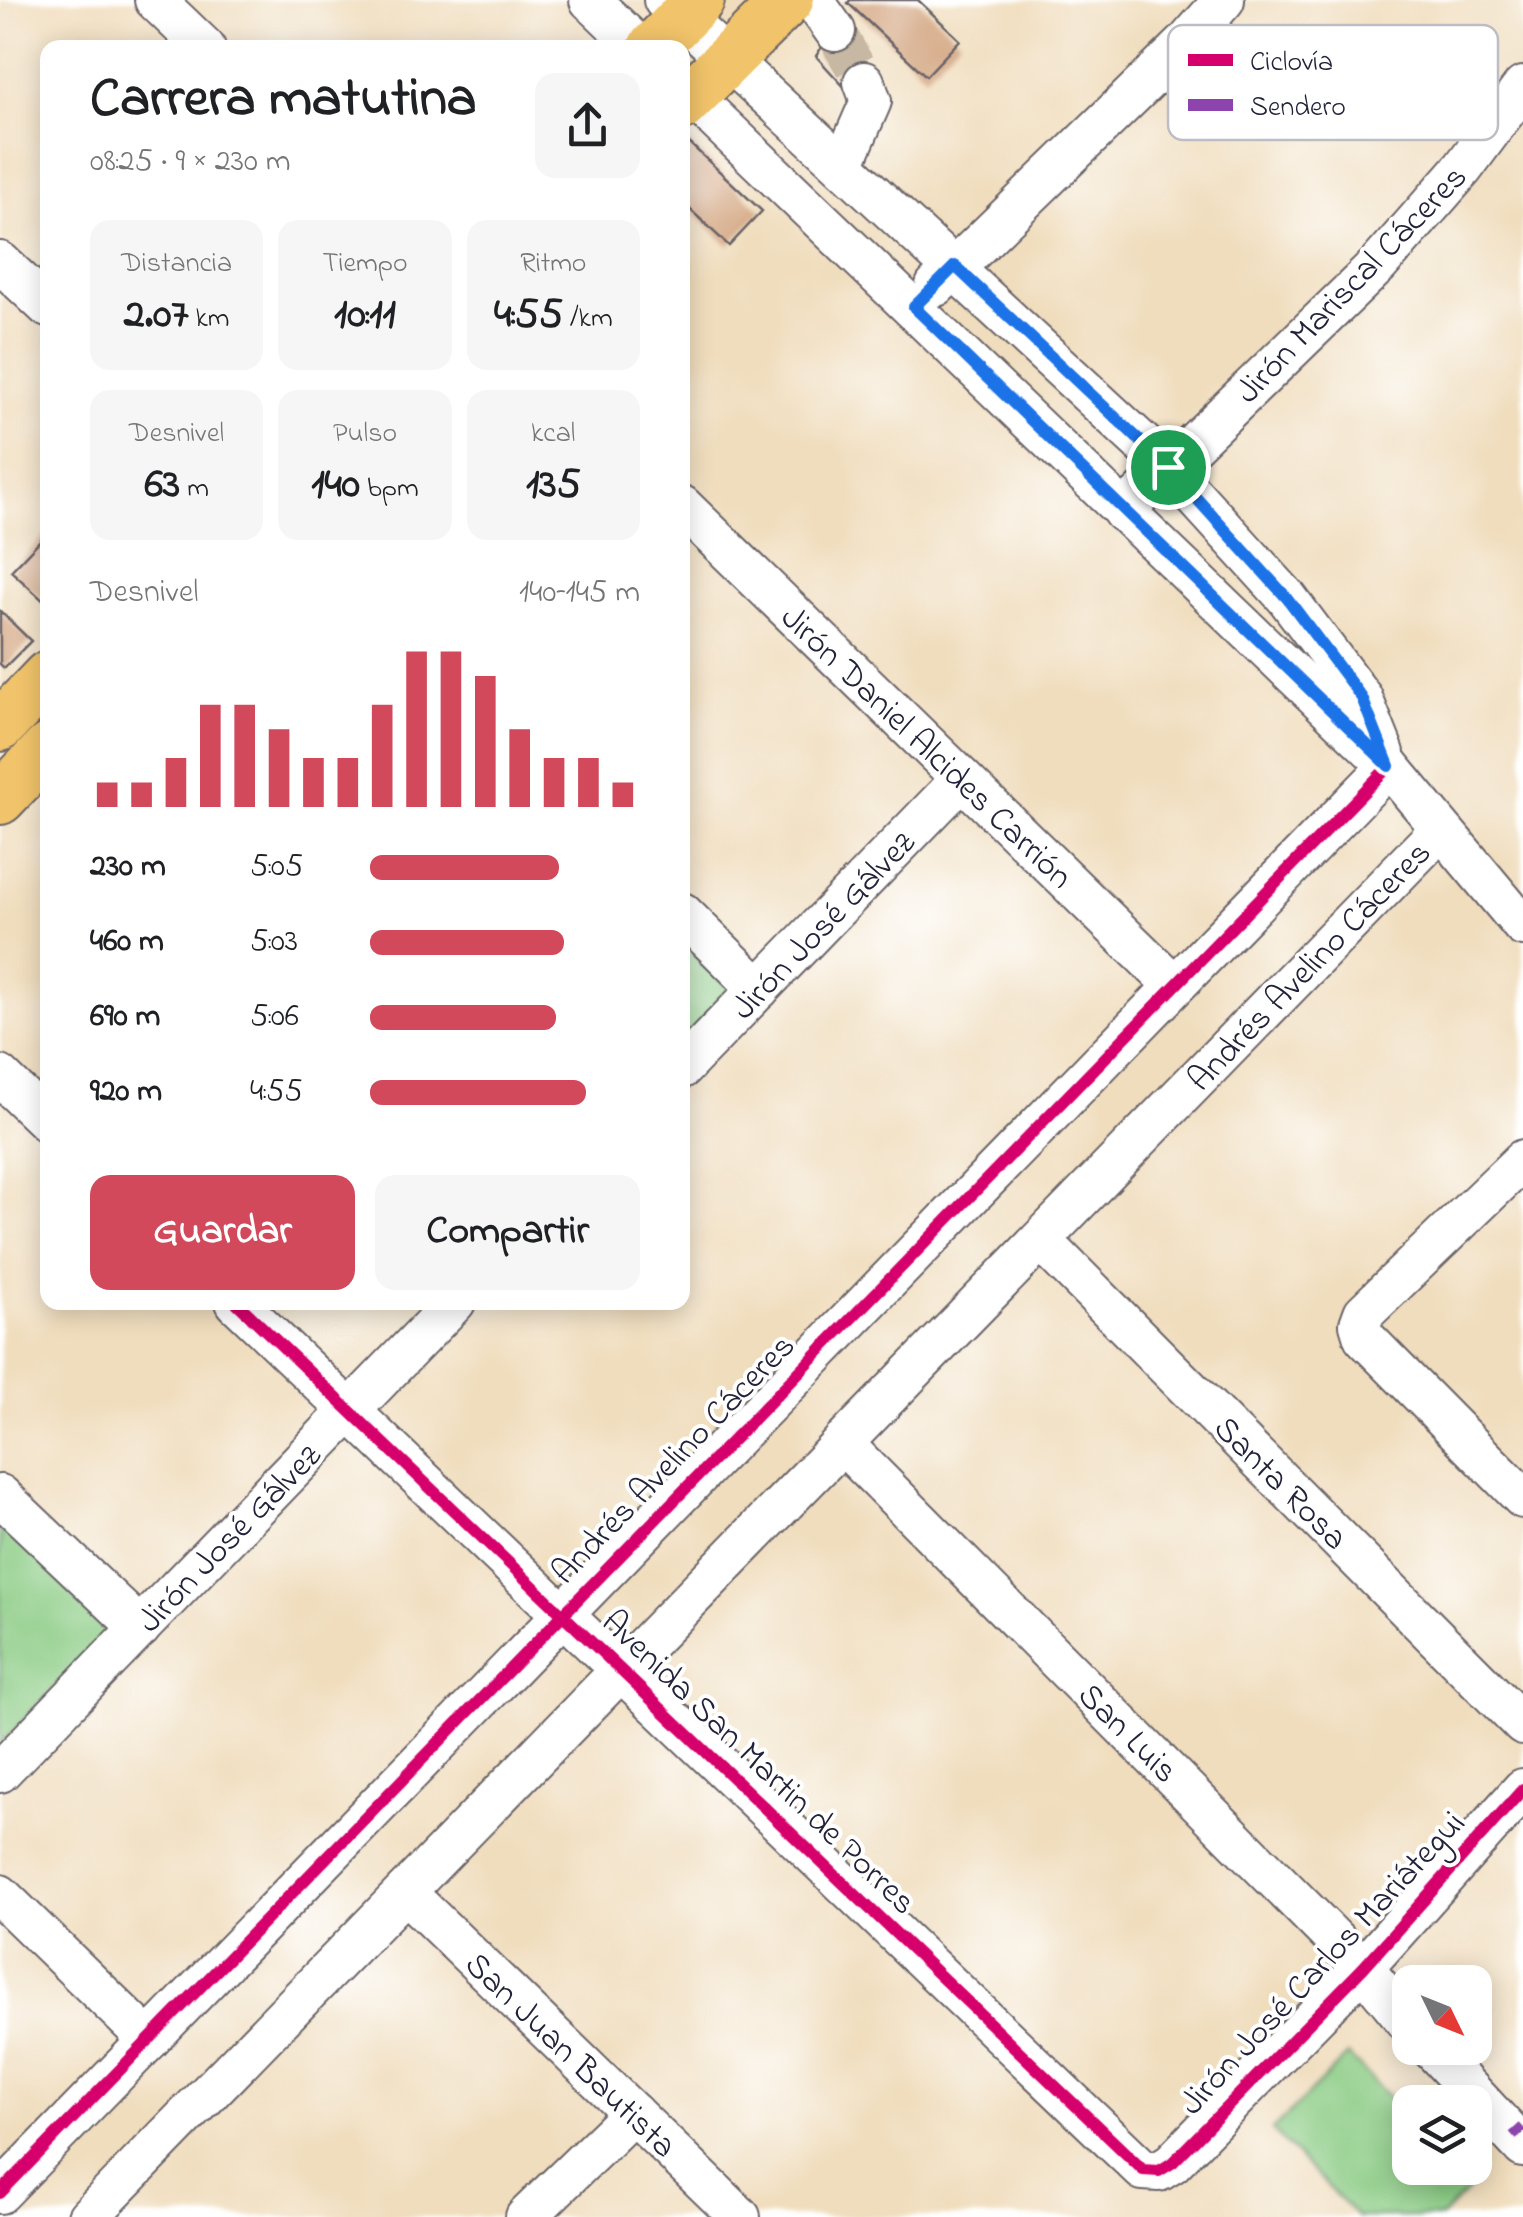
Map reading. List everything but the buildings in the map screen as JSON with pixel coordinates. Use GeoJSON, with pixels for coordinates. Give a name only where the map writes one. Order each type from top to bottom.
{"type":"FeatureCollection","features":[{"type":"Feature","properties":{"kind":"main road"},"geometry":{"type":"LineString","coordinates":[[690,92],[788,0]]}},
{"type":"Feature","properties":{"kind":"main road"},"geometry":{"type":"LineString","coordinates":[[0,726],[40,684]]}},
{"type":"Feature","properties":{"kind":"main road"},"geometry":{"type":"LineString","coordinates":[[0,799],[40,758]]}},
{"type":"Feature","properties":{"kind":"street"},"geometry":{"type":"LineString","coordinates":[[155,0],[197,40]]}},
{"type":"Feature","properties":{"kind":"street"},"geometry":{"type":"LineString","coordinates":[[590,0],[632,40]]}},
{"type":"Feature","properties":{"kind":"street"},"geometry":{"type":"LineString","coordinates":[[1202,25],[1224,0]]}},
{"type":"Feature","properties":{"kind":"street"},"geometry":{"type":"LineString","coordinates":[[675,16],[728,58],[844,163],[1168,467],[1287,598],[1362,698],[1389,766]]}},
{"type":"Feature","properties":{"kind":"street"},"geometry":{"type":"LineString","coordinates":[[914,307],[1168,60]]}},
{"type":"Feature","properties":{"kind":"street"},"geometry":{"type":"LineString","coordinates":[[844,163],[871,101],[864,82]]}},
{"type":"Feature","properties":{"kind":"street","name":"Jirón Mariscal Cáceres"},"geometry":{"type":"LineString","coordinates":[[1498,120],[1523,86]]}},
{"type":"Feature","properties":{"kind":"street"},"geometry":{"type":"LineString","coordinates":[[690,100],[914,307],[1389,766],[1523,926]]}},
{"type":"Feature","properties":{"kind":"street","name":"Jirón Mariscal Cáceres"},"geometry":{"type":"LineString","coordinates":[[1123,512],[1378,265],[1483,140]]}},
{"type":"Feature","properties":{"kind":"street"},"geometry":{"type":"LineString","coordinates":[[0,262],[40,300]]}},
{"type":"Feature","properties":{"kind":"street","name":"Jirón Daniel Alcides Carrión"},"geometry":{"type":"LineString","coordinates":[[690,514],[1174,986]]}},
{"type":"Feature","properties":{"kind":"street","name":"Andrés Avelino Cáceres"},"geometry":{"type":"LineString","coordinates":[[0,2193],[1389,766]]}},
{"type":"Feature","properties":{"kind":"street","name":"Jirón José Gálvez"},"geometry":{"type":"LineString","coordinates":[[690,1060],[962,779]]}},
{"type":"Feature","properties":{"kind":"street","name":"Andrés Avelino Cáceres"},"geometry":{"type":"LineString","coordinates":[[88,2217],[1440,830]]}},
{"type":"Feature","properties":{"kind":"street"},"geometry":{"type":"LineString","coordinates":[[690,921],[759,989]]}},
{"type":"Feature","properties":{"kind":"street"},"geometry":{"type":"LineString","coordinates":[[0,1076],[40,1114]]}},
{"type":"Feature","properties":{"kind":"street"},"geometry":{"type":"LineString","coordinates":[[1523,1160],[1364,1313],[1360,1324],[1364,1337],[1523,1498]]}},
{"type":"Feature","properties":{"kind":"street","name":"Santa Rosa"},"geometry":{"type":"LineString","coordinates":[[1041,1240],[1523,1725]]}},
{"type":"Feature","properties":{"kind":"street","name":"Avenida San Martin de Porres"},"geometry":{"type":"LineString","coordinates":[[244,1310],[1143,2170],[1159,2170]]}},
{"type":"Feature","properties":{"kind":"street","name":"Jirón José Gálvez"},"geometry":{"type":"LineString","coordinates":[[0,1772],[448,1310]]}},
{"type":"Feature","properties":{"kind":"street","name":"San Luis"},"geometry":{"type":"LineString","coordinates":[[842,1443],[1363,1968],[1392,2003]]}},
{"type":"Feature","properties":{"kind":"street"},"geometry":{"type":"LineString","coordinates":[[1,1499],[140,1628]]}},
{"type":"Feature","properties":{"kind":"street","name":"Jirón José Carlos Mariátegui"},"geometry":{"type":"LineString","coordinates":[[1159,2170],[1172,2163],[1363,1968],[1523,1789]]}},
{"type":"Feature","properties":{"kind":"street","name":"San Juan Bautista"},"geometry":{"type":"LineString","coordinates":[[405,1892],[740,2217]]}},
{"type":"Feature","properties":{"kind":"street"},"geometry":{"type":"LineString","coordinates":[[0,1896],[149,2040]]}},
{"type":"Feature","properties":{"kind":"street"},"geometry":{"type":"LineString","coordinates":[[1448,2065],[1520,2137]]}},
{"type":"Feature","properties":{"kind":"street"},"geometry":{"type":"LineString","coordinates":[[526,2217],[633,2113]]}},
{"type":"Feature","properties":{"kind":"green space"},"geometry":{"type":"Polygon","coordinates":[[[690,949],[732,990],[690,1032],[690,949]]]}},
{"type":"Feature","properties":{"kind":"green space"},"geometry":{"type":"Polygon","coordinates":[[[4,1525],[112,1627],[0,1745],[0,1530],[4,1525]]]}},
{"type":"Feature","properties":{"kind":"green space"},"geometry":{"type":"Polygon","coordinates":[[[1348,2055],[1392,2100],[1392,2185],[1473,2185],[1441,2217],[1357,2217],[1272,2130],[1348,2055]]]}},
{"type":"Feature","properties":{"kind":"tunnel"},"geometry":{"type":"LineString","coordinates":[[835,31],[864,82]]}},
{"type":"Feature","properties":{"kind":"marked path"},"geometry":{"type":"LineString","coordinates":[[1513,2136],[1523,2127]]}},
{"type":"Feature","properties":{"kind":"cycle path"},"geometry":{"type":"LineString","coordinates":[[0,2193],[1389,766]]}},
{"type":"Feature","properties":{"kind":"cycle path"},"geometry":{"type":"LineString","coordinates":[[244,1310],[1143,2170],[1159,2171],[1172,2163],[1363,1968],[1523,1789]]}},
{"type":"Feature","properties":{"kind":"route"},"geometry":{"type":"LineString","coordinates":[[955,266],[1168,467],[1287,598],[1362,698],[1389,766],[914,307],[955,266]]}}]}
